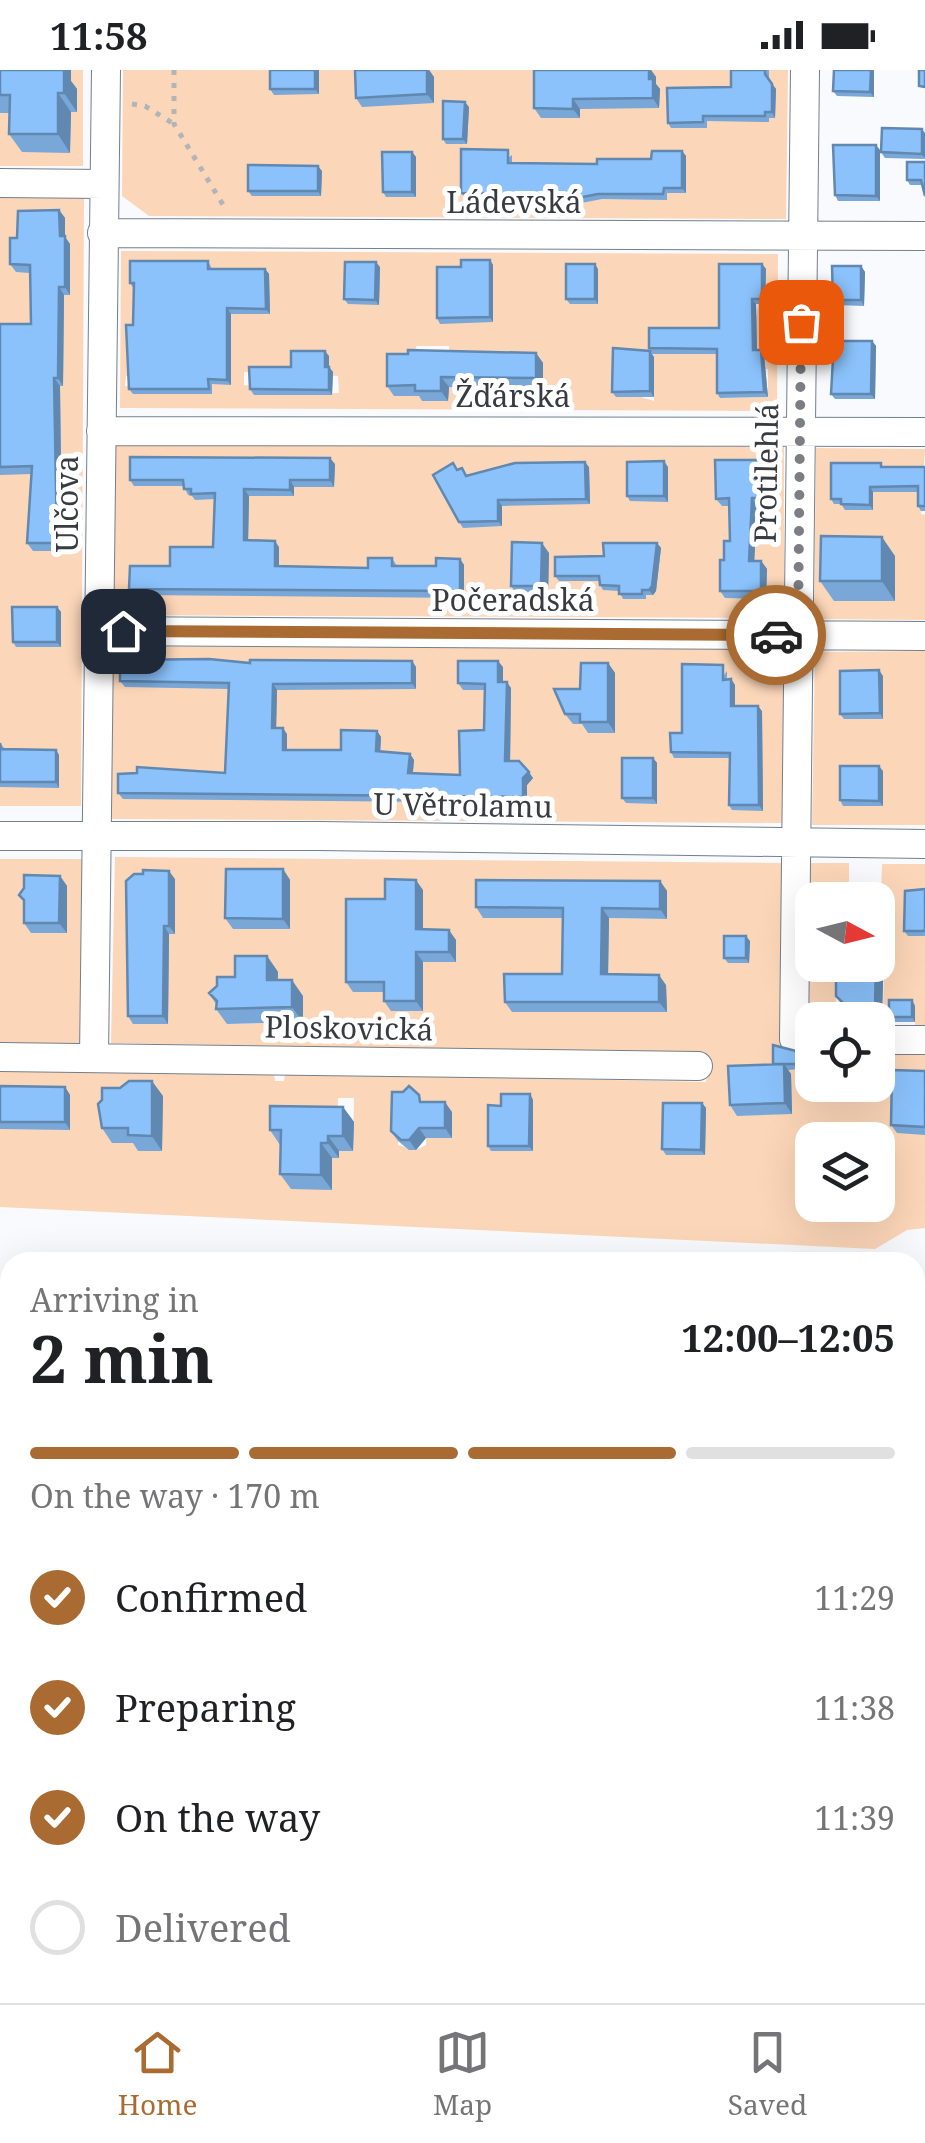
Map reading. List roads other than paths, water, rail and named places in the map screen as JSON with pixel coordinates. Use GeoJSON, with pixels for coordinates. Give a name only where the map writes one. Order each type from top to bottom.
{"type":"FeatureCollection","features":[{"type":"Feature","properties":{"kind":"street","name":"Ulčova"},"geometry":{"type":"LineString","coordinates":[[94,1058],[106,70]]}},
{"type":"Feature","properties":{"kind":"street","name":"Protilehlá"},"geometry":{"type":"LineString","coordinates":[[795,1039],[805,70]]}},
{"type":"Feature","properties":{"kind":"street"},"geometry":{"type":"LineString","coordinates":[[0,183],[104,184]]}},
{"type":"Feature","properties":{"kind":"street","name":"Ládevská"},"geometry":{"type":"LineString","coordinates":[[102,234],[925,236]]}},
{"type":"Feature","properties":{"kind":"street","name":"Žďárská"},"geometry":{"type":"LineString","coordinates":[[101,431],[925,432]]}},
{"type":"Feature","properties":{"kind":"street","name":"Počeradská"},"geometry":{"type":"LineString","coordinates":[[100,631],[925,636]]}},
{"type":"Feature","properties":{"kind":"street","name":"U Větrolamu"},"geometry":{"type":"LineString","coordinates":[[0,836],[925,844]]}},
{"type":"Feature","properties":{"kind":"street"},"geometry":{"type":"LineString","coordinates":[[895,1040],[925,1040]]}},
{"type":"Feature","properties":{"kind":"street","name":"Ploskovická"},"geometry":{"type":"LineString","coordinates":[[0,1057],[698,1066]]}}]}
